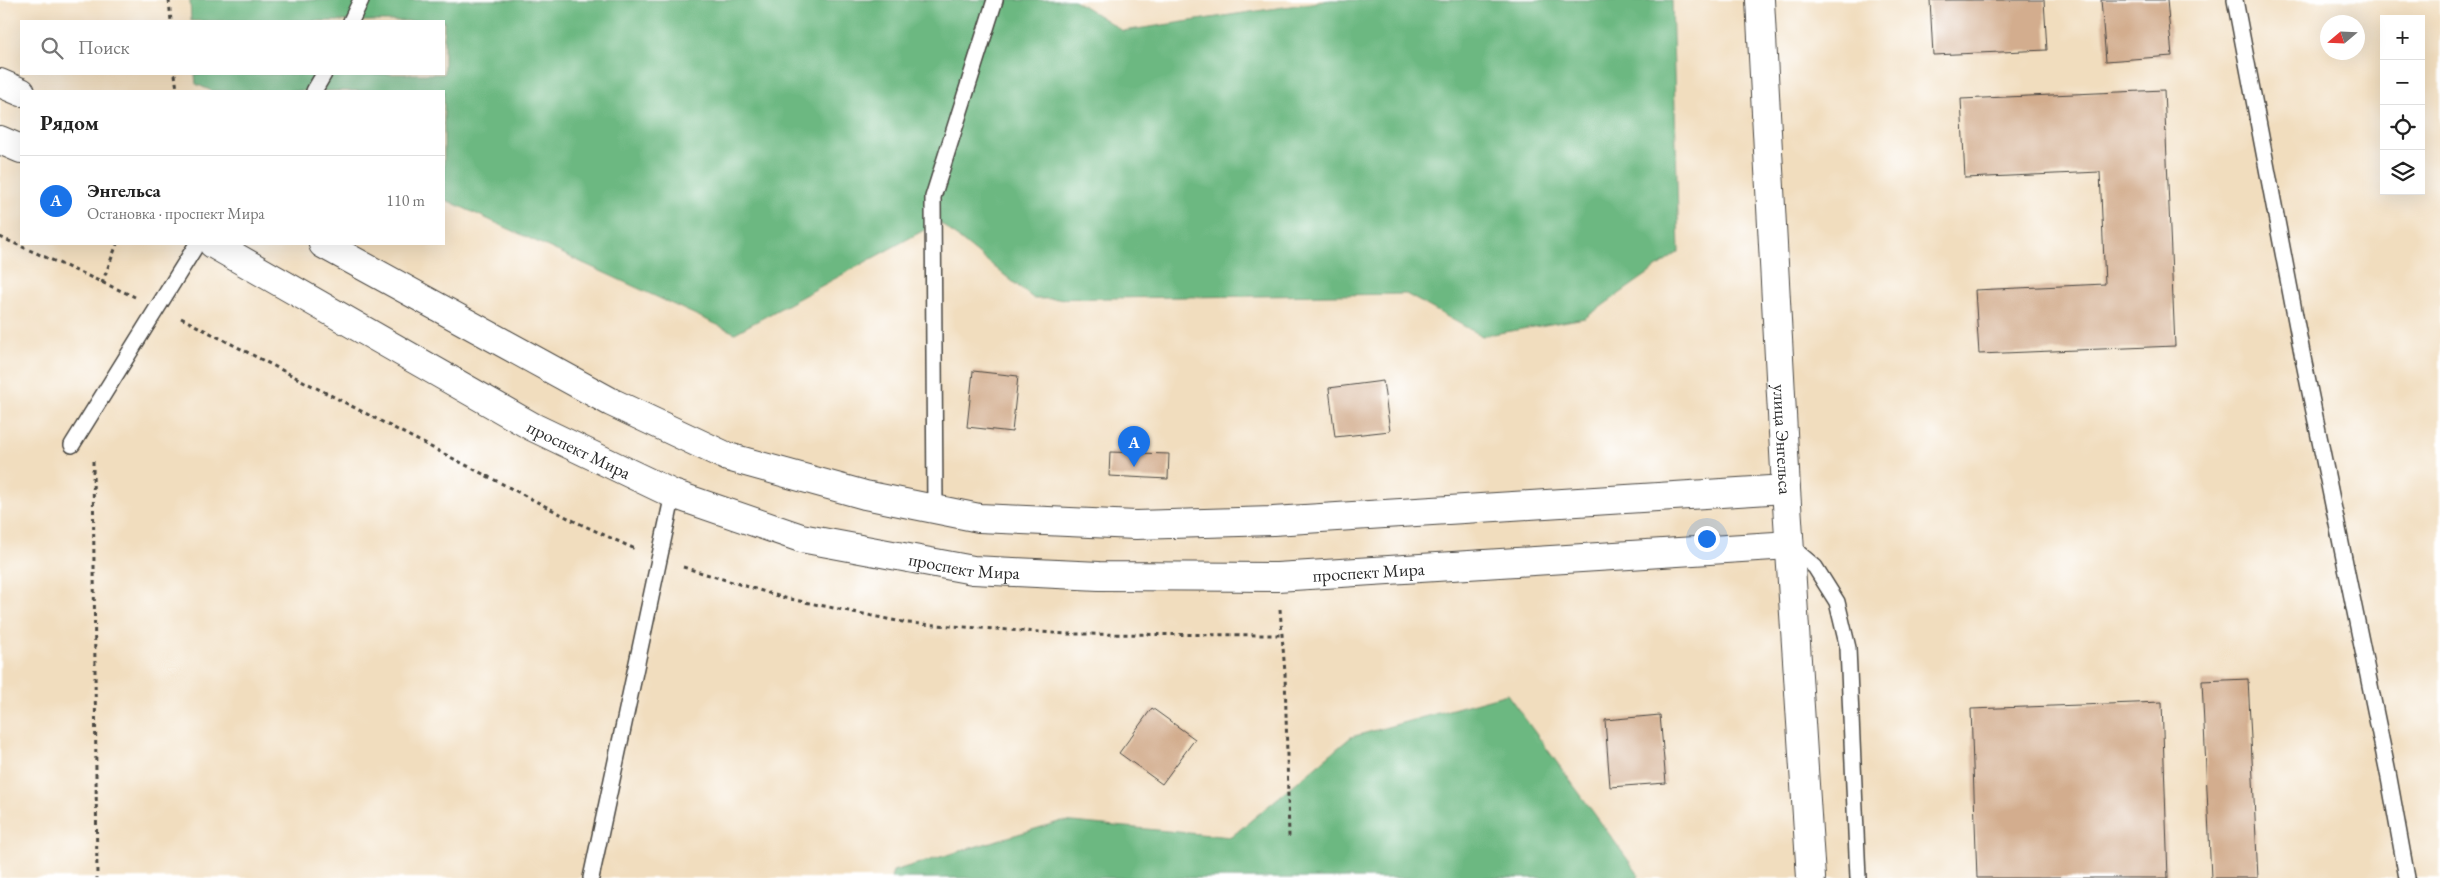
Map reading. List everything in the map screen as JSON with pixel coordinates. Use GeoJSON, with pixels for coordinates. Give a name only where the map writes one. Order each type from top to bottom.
{"type":"FeatureCollection","features":[{"type":"Feature","properties":{"kind":"street","name":"улица Энгельса"},"geometry":{"type":"LineString","coordinates":[[1760,0],[1789,545],[1811,878]]}},
{"type":"Feature","properties":{"kind":"street"},"geometry":{"type":"LineString","coordinates":[[0,83],[20,92]]}},
{"type":"Feature","properties":{"kind":"street"},"geometry":{"type":"LineString","coordinates":[[0,140],[20,149]]}},
{"type":"Feature","properties":{"kind":"street"},"geometry":{"type":"LineString","coordinates":[[325,245],[611,402],[728,457],[865,495],[979,518],[1136,524],[1273,521],[1786,488]]}},
{"type":"Feature","properties":{"kind":"street","name":"проспект Мира"},"geometry":{"type":"LineString","coordinates":[[225,247],[533,427],[673,494],[801,538],[973,570],[1099,576],[1277,577],[1789,545]]}},
{"type":"Feature","properties":{"kind":"lane"},"geometry":{"type":"LineString","coordinates":[[351,20],[362,0]]}},
{"type":"Feature","properties":{"kind":"lane"},"geometry":{"type":"LineString","coordinates":[[936,509],[933,197],[995,0]]}},
{"type":"Feature","properties":{"kind":"lane"},"geometry":{"type":"LineString","coordinates":[[2235,0],[2303,358],[2389,778],[2407,878]]}},
{"type":"Feature","properties":{"kind":"lane"},"geometry":{"type":"LineString","coordinates":[[315,90],[323,75]]}},
{"type":"Feature","properties":{"kind":"lane"},"geometry":{"type":"LineString","coordinates":[[72,445],[196,245]]}},
{"type":"Feature","properties":{"kind":"lane"},"geometry":{"type":"LineString","coordinates":[[591,878],[673,494]]}},
{"type":"Feature","properties":{"kind":"lane"},"geometry":{"type":"LineString","coordinates":[[1789,545],[1815,567],[1837,602],[1848,648],[1858,878]]}},
{"type":"Feature","properties":{"kind":"path"},"geometry":{"type":"LineString","coordinates":[[169,0],[171,20]]}},
{"type":"Feature","properties":{"kind":"path"},"geometry":{"type":"LineString","coordinates":[[175,75],[177,90]]}},
{"type":"Feature","properties":{"kind":"path"},"geometry":{"type":"LineString","coordinates":[[102,283],[118,245]]}},
{"type":"Feature","properties":{"kind":"path"},"geometry":{"type":"LineString","coordinates":[[92,412],[97,878]]}},
{"type":"Feature","properties":{"kind":"path"},"geometry":{"type":"LineString","coordinates":[[1277,577],[1285,674],[1289,837]]}},
{"type":"Feature","properties":{"kind":"green space"},"geometry":{"type":"Polygon","coordinates":[[[190,0],[1074,0],[1123,31],[1331,0],[1672,0],[1679,252],[1585,318],[1482,336],[1406,294],[1034,299],[939,222],[735,333],[445,199],[445,90],[210,90],[196,84],[195,75],[445,75],[445,20],[191,20],[190,0]]]}},
{"type":"Feature","properties":{"kind":"green space"},"geometry":{"type":"Polygon","coordinates":[[[1507,694],[1639,875],[1638,878],[891,878],[893,871],[1062,821],[1231,837],[1351,737],[1507,694]]]}},
{"type":"Feature","properties":{"kind":"building"},"geometry":{"type":"Polygon","coordinates":[[[1930,0],[2044,0],[2047,50],[1933,55],[1930,0]]]}},
{"type":"Feature","properties":{"kind":"building"},"geometry":{"type":"Polygon","coordinates":[[[2101,0],[2167,0],[2172,56],[2106,61],[2101,0]]]}},
{"type":"Feature","properties":{"kind":"building"},"geometry":{"type":"Polygon","coordinates":[[[2164,90],[2175,346],[1979,354],[1975,290],[2105,284],[2100,172],[1965,178],[1961,99],[2164,90]]]}},
{"type":"Feature","properties":{"kind":"building"},"geometry":{"type":"Polygon","coordinates":[[[973,371],[1018,376],[1012,432],[967,427],[973,371]]]}},
{"type":"Feature","properties":{"kind":"building"},"geometry":{"type":"Polygon","coordinates":[[[1383,381],[1390,431],[1335,437],[1329,388],[1383,381]]]}},
{"type":"Feature","properties":{"kind":"building"},"geometry":{"type":"Polygon","coordinates":[[[1110,452],[1169,454],[1168,479],[1109,476],[1110,452]]]}},
{"type":"Feature","properties":{"kind":"building"},"geometry":{"type":"Polygon","coordinates":[[[2248,679],[2258,878],[2211,878],[2202,681],[2248,679]]]}},
{"type":"Feature","properties":{"kind":"building"},"geometry":{"type":"Polygon","coordinates":[[[2162,702],[2168,878],[1977,878],[1971,709],[2162,702]]]}},
{"type":"Feature","properties":{"kind":"building"},"geometry":{"type":"Polygon","coordinates":[[[1152,708],[1195,739],[1162,784],[1119,753],[1152,708]]]}},
{"type":"Feature","properties":{"kind":"building"},"geometry":{"type":"Polygon","coordinates":[[[1660,715],[1666,783],[1610,787],[1605,720],[1660,715]]]}},
{"type":"Feature","properties":{"kind":"place","name":"Энгельса"},"geometry":{"type":"Point","coordinates":[1134,467]}}]}
